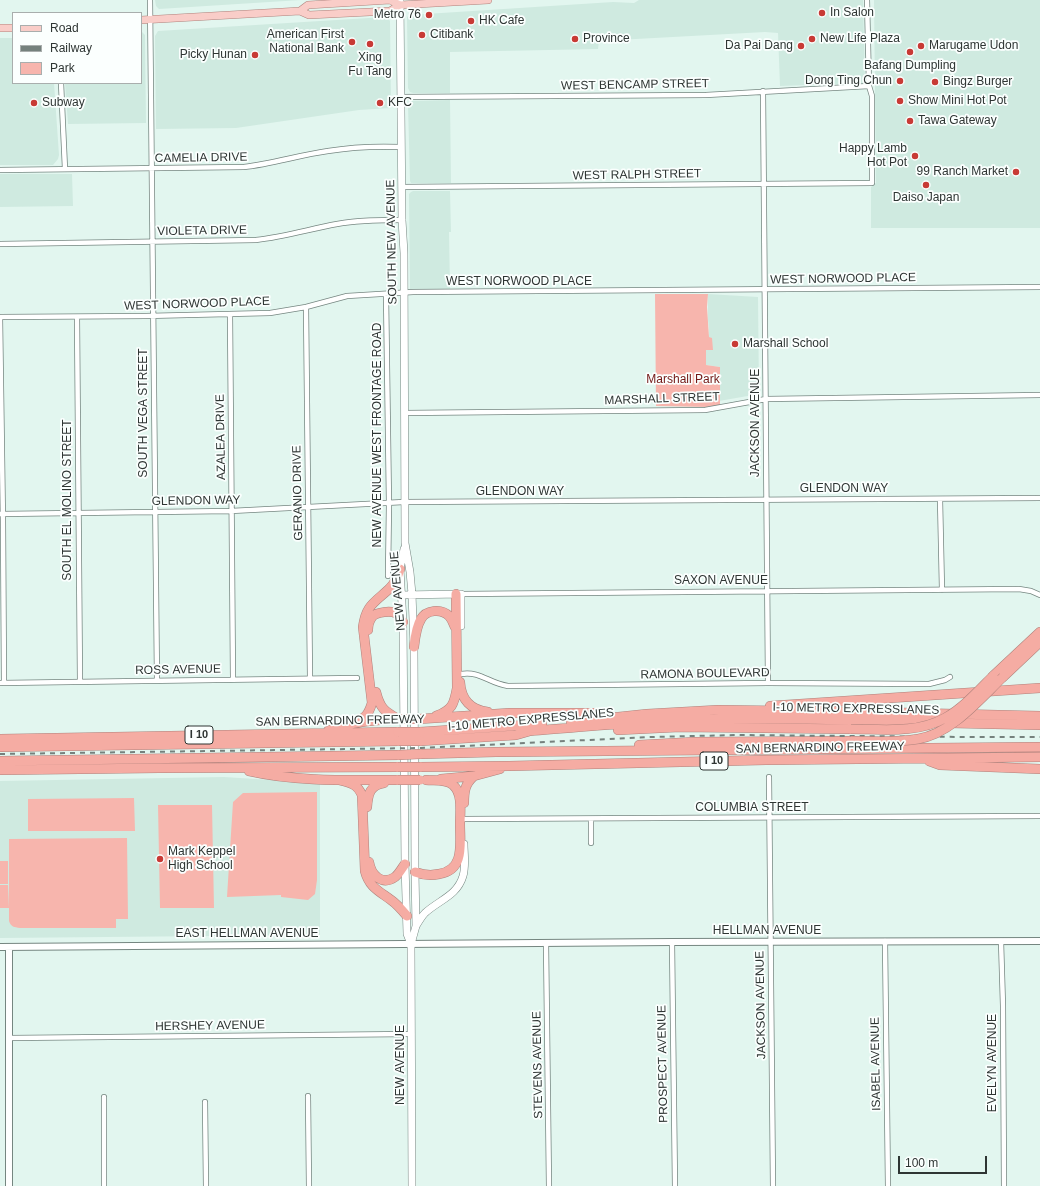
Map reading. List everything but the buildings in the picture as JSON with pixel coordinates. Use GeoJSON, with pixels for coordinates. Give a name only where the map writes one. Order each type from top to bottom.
{"type":"FeatureCollection","features":[{"type":"Feature","properties":{"kind":"highway"},"geometry":{"type":"LineString","coordinates":[[354,723],[364,719],[369,712],[372,703],[363,627],[364,619],[373,602],[390,588],[396,580],[400,569]]}},
{"type":"Feature","properties":{"kind":"highway"},"geometry":{"type":"LineString","coordinates":[[430,718],[451,708],[455,699],[457,688],[455,627],[458,594]]}},
{"type":"Feature","properties":{"kind":"highway"},"geometry":{"type":"LineString","coordinates":[[398,719],[385,712],[379,704],[374,687],[367,634],[368,624],[372,617],[377,614],[392,612],[396,613],[403,622]]}},
{"type":"Feature","properties":{"kind":"highway"},"geometry":{"type":"LineString","coordinates":[[414,647],[418,624],[424,615],[429,612],[443,612],[448,615],[455,627]]}},
{"type":"Feature","properties":{"kind":"highway"},"geometry":{"type":"LineString","coordinates":[[516,735],[680,727],[851,729],[914,728],[931,725],[960,708],[1040,632]]}},
{"type":"Feature","properties":{"kind":"highway"},"geometry":{"type":"LineString","coordinates":[[496,752],[695,742],[904,741],[919,739],[933,735],[946,728],[956,720],[1040,642]]}},
{"type":"Feature","properties":{"kind":"highway"},"geometry":{"type":"LineString","coordinates":[[460,674],[460,685],[465,701],[483,711],[499,714]]}},
{"type":"Feature","properties":{"kind":"highway"},"geometry":{"type":"LineString","coordinates":[[718,710],[813,702],[1040,688]]}},
{"type":"Feature","properties":{"kind":"highway","name":"SAN BERNARDINO FREEWAY"},"geometry":{"type":"LineString","coordinates":[[0,739],[322,733],[398,737],[647,714],[718,710],[1037,715]]}},
{"type":"Feature","properties":{"kind":"highway"},"geometry":{"type":"LineString","coordinates":[[322,733],[342,725],[398,719],[572,712],[647,714]]}},
{"type":"Feature","properties":{"kind":"highway","name":"I-10 METRO EXPRESSLANES"},"geometry":{"type":"LineString","coordinates":[[420,736],[516,735],[530,731],[630,723],[693,720],[814,719],[1040,725]]}},
{"type":"Feature","properties":{"kind":"highway"},"geometry":{"type":"LineString","coordinates":[[0,747],[398,737]]}},
{"type":"Feature","properties":{"kind":"highway"},"geometry":{"type":"LineString","coordinates":[[0,760],[496,752],[1040,747]]}},
{"type":"Feature","properties":{"kind":"highway","name":"SAN BERNARDINO FREEWAY"},"geometry":{"type":"LineString","coordinates":[[0,770],[509,766],[766,760],[1040,757]]}},
{"type":"Feature","properties":{"kind":"highway"},"geometry":{"type":"LineString","coordinates":[[920,759],[940,765],[1040,769]]}},
{"type":"Feature","properties":{"kind":"highway"},"geometry":{"type":"LineString","coordinates":[[232,768],[269,775],[339,780],[423,780],[474,776],[509,766]]}},
{"type":"Feature","properties":{"kind":"highway"},"geometry":{"type":"LineString","coordinates":[[464,819],[464,790],[466,784],[474,776]]}},
{"type":"Feature","properties":{"kind":"highway"},"geometry":{"type":"LineString","coordinates":[[339,780],[359,788],[362,795],[365,865],[367,878],[373,888],[392,900],[407,916]]}},
{"type":"Feature","properties":{"kind":"highway"},"geometry":{"type":"LineString","coordinates":[[398,780],[373,786],[369,792],[367,808],[368,857],[369,865],[373,874],[376,878],[381,880],[396,877],[405,864]]}},
{"type":"Feature","properties":{"kind":"highway"},"geometry":{"type":"LineString","coordinates":[[414,872],[428,875],[449,872],[455,867],[459,859],[460,851],[460,806],[459,795],[455,786],[448,782],[423,780]]}},
{"type":"Feature","properties":{"kind":"main road"},"geometry":{"type":"LineString","coordinates":[[300,11],[308,5],[316,4],[390,0],[400,2],[488,0]]}},
{"type":"Feature","properties":{"kind":"main road"},"geometry":{"type":"LineString","coordinates":[[142,20],[300,11],[309,16],[390,11],[400,2]]}},
{"type":"Feature","properties":{"kind":"main road","name":"SOUTH NEW AVENUE"},"geometry":{"type":"LineString","coordinates":[[400,2],[402,220],[404,253],[404,502]]}},
{"type":"Feature","properties":{"kind":"main road"},"geometry":{"type":"LineString","coordinates":[[0,28],[12,28]]}},
{"type":"Feature","properties":{"kind":"main road"},"geometry":{"type":"LineString","coordinates":[[404,502],[405,542]]}},
{"type":"Feature","properties":{"kind":"main road","name":"NEW AVENUE"},"geometry":{"type":"LineString","coordinates":[[405,542],[400,569],[403,622],[407,934],[411,944]]}},
{"type":"Feature","properties":{"kind":"main road","name":"NEW AVENUE"},"geometry":{"type":"LineString","coordinates":[[405,542],[412,594],[414,647],[414,872],[416,926],[411,944],[412,1186]]}},
{"type":"Feature","properties":{"kind":"main road"},"geometry":{"type":"LineString","coordinates":[[458,594],[460,674]]}},
{"type":"Feature","properties":{"kind":"main road","name":"SAXON AVENUE"},"geometry":{"type":"LineString","coordinates":[[401,595],[458,594]]}},
{"type":"Feature","properties":{"kind":"main road"},"geometry":{"type":"LineString","coordinates":[[416,926],[424,914],[452,894],[460,882],[464,869],[464,819]]}},
{"type":"Feature","properties":{"kind":"street","name":"SOUTH VEGA STREET"},"geometry":{"type":"LineString","coordinates":[[150,0],[157,680]]}},
{"type":"Feature","properties":{"kind":"street"},"geometry":{"type":"LineString","coordinates":[[867,0],[869,86]]}},
{"type":"Feature","properties":{"kind":"street"},"geometry":{"type":"LineString","coordinates":[[61,84],[65,169]]}},
{"type":"Feature","properties":{"kind":"street","name":"WEST BENCAMP STREET"},"geometry":{"type":"LineString","coordinates":[[401,98],[706,94],[869,86]]}},
{"type":"Feature","properties":{"kind":"street","name":"WEST RALPH STREET"},"geometry":{"type":"LineString","coordinates":[[402,188],[872,183],[872,96],[869,86]]}},
{"type":"Feature","properties":{"kind":"street","name":"JACKSON AVENUE"},"geometry":{"type":"LineString","coordinates":[[763,92],[765,184],[768,683]]}},
{"type":"Feature","properties":{"kind":"street","name":"CAMELIA DRIVE"},"geometry":{"type":"LineString","coordinates":[[0,170],[244,167],[259,166],[329,150],[401,147]]}},
{"type":"Feature","properties":{"kind":"street","name":"VIOLETA DRIVE"},"geometry":{"type":"LineString","coordinates":[[0,244],[256,240],[277,238],[354,221],[402,220]]}},
{"type":"Feature","properties":{"kind":"street","name":"WEST NORWOOD PLACE"},"geometry":{"type":"LineString","coordinates":[[0,317],[153,316],[270,313],[306,307],[347,296],[403,293],[1040,287]]}},
{"type":"Feature","properties":{"kind":"street","name":"NEW AVENUE WEST FRONTAGE ROAD"},"geometry":{"type":"LineString","coordinates":[[386,294],[389,504],[388,576]]}},
{"type":"Feature","properties":{"kind":"street","name":"GERANIO DRIVE"},"geometry":{"type":"LineString","coordinates":[[306,307],[310,678]]}},
{"type":"Feature","properties":{"kind":"street","name":"AZALEA DRIVE"},"geometry":{"type":"LineString","coordinates":[[230,314],[233,679]]}},
{"type":"Feature","properties":{"kind":"street"},"geometry":{"type":"LineString","coordinates":[[0,317],[2,683]]}},
{"type":"Feature","properties":{"kind":"street","name":"SOUTH EL MOLINO STREET"},"geometry":{"type":"LineString","coordinates":[[77,317],[80,682]]}},
{"type":"Feature","properties":{"kind":"street","name":"MARSHALL STREET"},"geometry":{"type":"LineString","coordinates":[[404,413],[705,410],[766,399],[1040,395]]}},
{"type":"Feature","properties":{"kind":"street"},"geometry":{"type":"LineString","coordinates":[[940,498],[942,590]]}},
{"type":"Feature","properties":{"kind":"street","name":"GLENDON WAY"},"geometry":{"type":"LineString","coordinates":[[2,514],[231,511],[389,504],[404,502],[1040,498]]}},
{"type":"Feature","properties":{"kind":"street","name":"SAXON AVENUE"},"geometry":{"type":"LineString","coordinates":[[458,594],[1019,589],[1031,591],[1040,595]]}},
{"type":"Feature","properties":{"kind":"street","name":"RAMONA BOULEVARD"},"geometry":{"type":"LineString","coordinates":[[460,674],[476,674],[498,685],[508,686],[768,683],[929,684],[945,680],[950,677]]}},
{"type":"Feature","properties":{"kind":"street","name":"ROSS AVENUE"},"geometry":{"type":"LineString","coordinates":[[2,683],[357,678]]}},
{"type":"Feature","properties":{"kind":"street","name":"JACKSON AVENUE"},"geometry":{"type":"LineString","coordinates":[[768,776],[773,1186]]}},
{"type":"Feature","properties":{"kind":"street","name":"COLUMBIA STREET"},"geometry":{"type":"LineString","coordinates":[[464,819],[1040,816]]}},
{"type":"Feature","properties":{"kind":"street"},"geometry":{"type":"LineString","coordinates":[[591,818],[591,843]]}},
{"type":"Feature","properties":{"kind":"street","name":"EVELYN AVENUE"},"geometry":{"type":"LineString","coordinates":[[1001,941],[1003,1006],[1004,1186]]}},
{"type":"Feature","properties":{"kind":"street","name":"HELLMAN AVENUE"},"geometry":{"type":"LineString","coordinates":[[495,944],[1040,941]]}},
{"type":"Feature","properties":{"kind":"street","name":"PROSPECT AVENUE"},"geometry":{"type":"LineString","coordinates":[[672,942],[674,1186]]}},
{"type":"Feature","properties":{"kind":"street","name":"ISABEL AVENUE"},"geometry":{"type":"LineString","coordinates":[[885,942],[888,1186]]}},
{"type":"Feature","properties":{"kind":"street","name":"STEVENS AVENUE"},"geometry":{"type":"LineString","coordinates":[[546,943],[549,1186]]}},
{"type":"Feature","properties":{"kind":"street","name":"EAST HELLMAN AVENUE"},"geometry":{"type":"LineString","coordinates":[[0,947],[495,944]]}},
{"type":"Feature","properties":{"kind":"street"},"geometry":{"type":"LineString","coordinates":[[9,947],[9,1186]]}},
{"type":"Feature","properties":{"kind":"street","name":"HERSHEY AVENUE"},"geometry":{"type":"LineString","coordinates":[[9,1038],[412,1034]]}},
{"type":"Feature","properties":{"kind":"street"},"geometry":{"type":"LineString","coordinates":[[104,1096],[104,1186]]}},
{"type":"Feature","properties":{"kind":"street"},"geometry":{"type":"LineString","coordinates":[[308,1096],[309,1186]]}},
{"type":"Feature","properties":{"kind":"street"},"geometry":{"type":"LineString","coordinates":[[205,1102],[206,1186]]}},
{"type":"Feature","properties":{"kind":"shaded area"},"geometry":{"type":"Polygon","coordinates":[[[155,0],[301,0],[159,9],[156,6],[155,0]]]}},
{"type":"Feature","properties":{"kind":"shaded area"},"geometry":{"type":"Polygon","coordinates":[[[639,0],[863,0],[865,83],[780,86],[778,33],[765,32],[599,41],[598,49],[450,52],[450,93],[413,93],[410,92],[408,88],[407,17],[410,15],[613,2],[634,3],[639,0]]]}},
{"type":"Feature","properties":{"kind":"shaded area"},"geometry":{"type":"Polygon","coordinates":[[[874,0],[1040,0],[1040,228],[871,228],[871,187],[876,183],[874,0]]]}},
{"type":"Feature","properties":{"kind":"shaded area"},"geometry":{"type":"Polygon","coordinates":[[[385,17],[390,21],[391,108],[359,110],[236,128],[156,129],[155,36],[158,31],[385,17]]]}},
{"type":"Feature","properties":{"kind":"shaded area"},"geometry":{"type":"Polygon","coordinates":[[[142,32],[145,35],[146,123],[68,124],[65,84],[142,84],[142,32]]]}},
{"type":"Feature","properties":{"kind":"shaded area"},"geometry":{"type":"Polygon","coordinates":[[[0,38],[12,38],[12,84],[54,84],[59,155],[58,159],[53,165],[0,165],[0,38]]]}},
{"type":"Feature","properties":{"kind":"shaded area"},"geometry":{"type":"Polygon","coordinates":[[[450,100],[451,183],[411,183],[408,105],[412,101],[450,100]]]}},
{"type":"Feature","properties":{"kind":"shaded area"},"geometry":{"type":"Polygon","coordinates":[[[0,174],[72,174],[73,206],[0,207],[0,174]]]}},
{"type":"Feature","properties":{"kind":"shaded area"},"geometry":{"type":"Polygon","coordinates":[[[413,191],[450,191],[450,289],[410,289],[409,194],[413,191]]]}},
{"type":"Feature","properties":{"kind":"shaded area","name":"Marshall School"},"geometry":{"type":"Polygon","coordinates":[[[708,294],[758,297],[759,394],[719,401],[720,367],[706,365],[706,350],[712,350],[709,337],[708,294]]]}},
{"type":"Feature","properties":{"kind":"shaded area","name":"Mark Keppel High School"},"geometry":{"type":"Polygon","coordinates":[[[224,777],[320,783],[320,935],[0,938],[0,781],[224,777]]]}},
{"type":"Feature","properties":{"kind":"green space","name":"Marshall Park"},"geometry":{"type":"Polygon","coordinates":[[[655,294],[708,294],[707,307],[709,337],[712,338],[713,350],[706,350],[706,365],[720,367],[720,405],[707,407],[656,406],[655,294]]]}},
{"type":"Feature","properties":{"kind":"green space"},"geometry":{"type":"Polygon","coordinates":[[[317,792],[317,880],[315,894],[308,900],[281,897],[281,895],[227,897],[233,802],[243,793],[317,792]]]}},
{"type":"Feature","properties":{"kind":"green space"},"geometry":{"type":"Polygon","coordinates":[[[134,798],[135,831],[28,831],[28,799],[134,798]]]}},
{"type":"Feature","properties":{"kind":"green space"},"geometry":{"type":"Polygon","coordinates":[[[158,805],[212,805],[214,908],[160,908],[158,805]]]}},
{"type":"Feature","properties":{"kind":"green space"},"geometry":{"type":"Polygon","coordinates":[[[127,838],[128,919],[116,919],[116,928],[20,928],[12,926],[9,921],[9,839],[127,838]]]}},
{"type":"Feature","properties":{"kind":"green space"},"geometry":{"type":"Polygon","coordinates":[[[0,861],[8,861],[8,884],[0,884],[0,861]]]}},
{"type":"Feature","properties":{"kind":"green space"},"geometry":{"type":"Polygon","coordinates":[[[0,885],[8,885],[9,908],[0,908],[0,885]]]}},
{"type":"Feature","properties":{"kind":"railway"},"geometry":{"type":"LineString","coordinates":[[0,754],[421,748],[650,737],[737,735],[1040,737]]}},
{"type":"Feature","properties":{"kind":"place","name":"In Salon"},"geometry":{"type":"Point","coordinates":[822,13]}},
{"type":"Feature","properties":{"kind":"place","name":"Metro 76"},"geometry":{"type":"Point","coordinates":[429,15]}},
{"type":"Feature","properties":{"kind":"place","name":"HK Cafe"},"geometry":{"type":"Point","coordinates":[471,21]}},
{"type":"Feature","properties":{"kind":"place","name":"Citibank"},"geometry":{"type":"Point","coordinates":[422,35]}},
{"type":"Feature","properties":{"kind":"place","name":"Province"},"geometry":{"type":"Point","coordinates":[575,39]}},
{"type":"Feature","properties":{"kind":"place","name":"New Life Plaza"},"geometry":{"type":"Point","coordinates":[812,39]}},
{"type":"Feature","properties":{"kind":"place","name":"American First National Bank"},"geometry":{"type":"Point","coordinates":[352,42]}},
{"type":"Feature","properties":{"kind":"place","name":"Xing Fu Tang"},"geometry":{"type":"Point","coordinates":[370,44]}},
{"type":"Feature","properties":{"kind":"place","name":"Da Pai Dang"},"geometry":{"type":"Point","coordinates":[801,46]}},
{"type":"Feature","properties":{"kind":"place","name":"Marugame Udon"},"geometry":{"type":"Point","coordinates":[921,46]}},
{"type":"Feature","properties":{"kind":"place","name":"Bafang Dumpling"},"geometry":{"type":"Point","coordinates":[910,52]}},
{"type":"Feature","properties":{"kind":"place","name":"Picky Hunan"},"geometry":{"type":"Point","coordinates":[255,55]}},
{"type":"Feature","properties":{"kind":"place","name":"Dong Ting Chun"},"geometry":{"type":"Point","coordinates":[900,81]}},
{"type":"Feature","properties":{"kind":"place","name":"Bingz Burger"},"geometry":{"type":"Point","coordinates":[935,82]}},
{"type":"Feature","properties":{"kind":"place","name":"Show Mini Hot Pot"},"geometry":{"type":"Point","coordinates":[900,101]}},
{"type":"Feature","properties":{"kind":"place","name":"Subway"},"geometry":{"type":"Point","coordinates":[34,103]}},
{"type":"Feature","properties":{"kind":"place","name":"KFC"},"geometry":{"type":"Point","coordinates":[380,103]}},
{"type":"Feature","properties":{"kind":"place","name":"Tawa Gateway"},"geometry":{"type":"Point","coordinates":[910,121]}},
{"type":"Feature","properties":{"kind":"place","name":"Happy Lamb Hot Pot"},"geometry":{"type":"Point","coordinates":[915,156]}},
{"type":"Feature","properties":{"kind":"place","name":"99 Ranch Market"},"geometry":{"type":"Point","coordinates":[1016,172]}},
{"type":"Feature","properties":{"kind":"place","name":"Daiso Japan"},"geometry":{"type":"Point","coordinates":[926,185]}},
{"type":"Feature","properties":{"kind":"place","name":"Marshall School"},"geometry":{"type":"Point","coordinates":[735,344]}},
{"type":"Feature","properties":{"kind":"place","name":"Mark Keppel High School"},"geometry":{"type":"Point","coordinates":[160,859]}}]}
